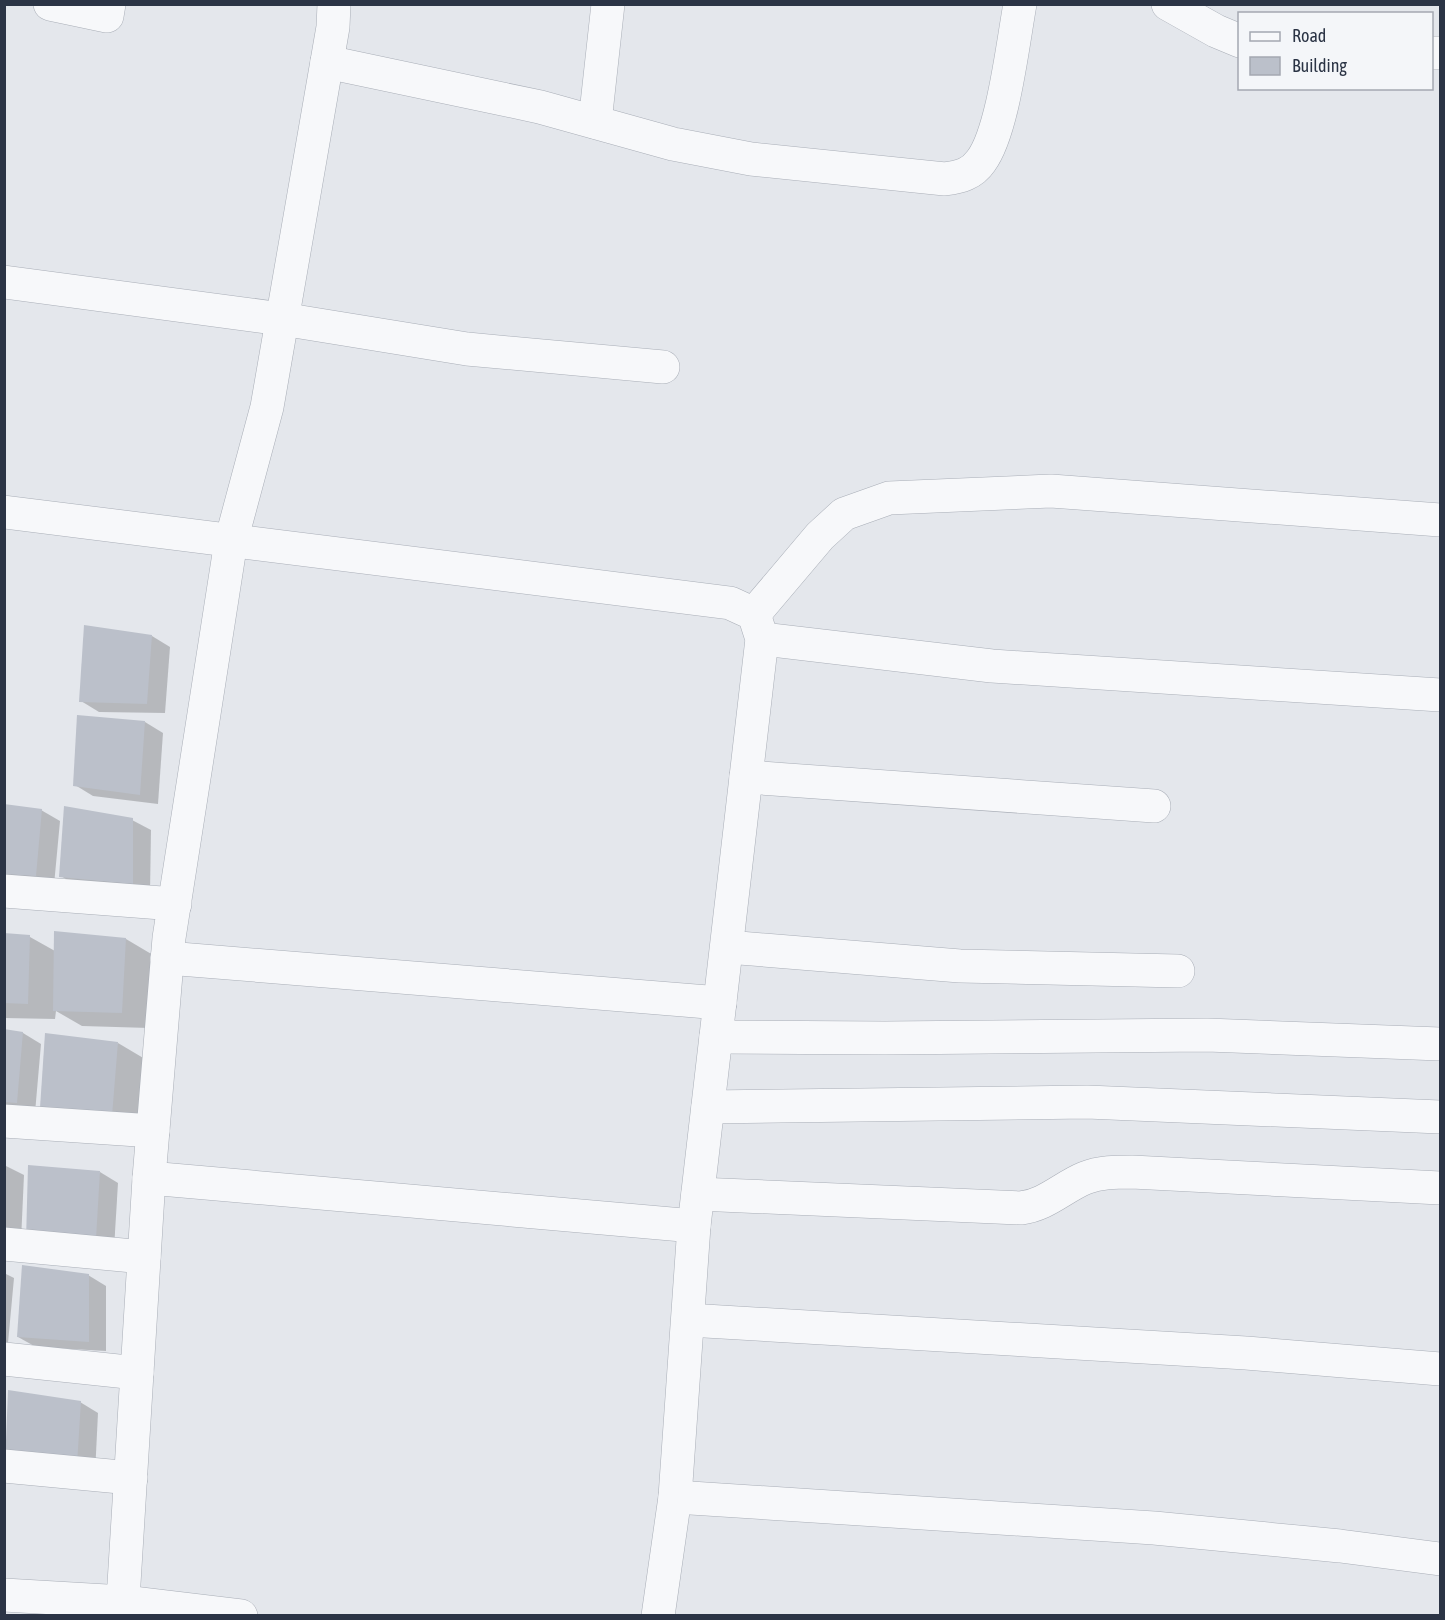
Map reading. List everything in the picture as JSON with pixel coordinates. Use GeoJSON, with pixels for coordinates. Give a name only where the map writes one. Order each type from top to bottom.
{"type":"FeatureCollection","features":[{"type":"Feature","properties":{"kind":"street"},"geometry":{"type":"LineString","coordinates":[[50,4],[107,16],[109,4]]}},
{"type":"Feature","properties":{"kind":"street"},"geometry":{"type":"LineString","coordinates":[[123,1609],[149,1178],[167,958],[231,541],[267,407],[333,27],[334,4]]}},
{"type":"Feature","properties":{"kind":"street"},"geometry":{"type":"LineString","coordinates":[[595,122],[608,4]]}},
{"type":"Feature","properties":{"kind":"street"},"geometry":{"type":"LineString","coordinates":[[327,62],[540,107],[673,144],[751,159],[945,179],[964,176],[981,161],[993,135],[1003,98],[1020,4]]}},
{"type":"Feature","properties":{"kind":"street"},"geometry":{"type":"LineString","coordinates":[[1168,4],[1238,41]]}},
{"type":"Feature","properties":{"kind":"street"},"geometry":{"type":"LineString","coordinates":[[4,282],[282,319],[466,349],[663,367]]}},
{"type":"Feature","properties":{"kind":"street"},"geometry":{"type":"LineString","coordinates":[[658,1616],[675,1497],[696,1210],[746,777],[758,626],[820,536],[844,514],[889,498],[1051,491],[1440,520]]}},
{"type":"Feature","properties":{"kind":"street"},"geometry":{"type":"LineString","coordinates":[[4,512],[730,603],[758,626],[992,666],[1440,695]]}},
{"type":"Feature","properties":{"kind":"street"},"geometry":{"type":"LineString","coordinates":[[746,777],[1155,806]]}},
{"type":"Feature","properties":{"kind":"street"},"geometry":{"type":"LineString","coordinates":[[4,891],[175,904]]}},
{"type":"Feature","properties":{"kind":"street"},"geometry":{"type":"LineString","coordinates":[[727,947],[960,966],[1178,971]]}},
{"type":"Feature","properties":{"kind":"street"},"geometry":{"type":"LineString","coordinates":[[167,958],[720,1003]]}},
{"type":"Feature","properties":{"kind":"street"},"geometry":{"type":"LineString","coordinates":[[716,1036],[885,1038],[1207,1035],[1440,1044]]}},
{"type":"Feature","properties":{"kind":"street"},"geometry":{"type":"LineString","coordinates":[[708,1107],[1087,1102],[1440,1117]]}},
{"type":"Feature","properties":{"kind":"street"},"geometry":{"type":"LineString","coordinates":[[4,1121],[153,1131]]}},
{"type":"Feature","properties":{"kind":"street"},"geometry":{"type":"LineString","coordinates":[[149,1178],[696,1210],[1034,1207],[1085,1178],[1107,1172],[1440,1188]]}},
{"type":"Feature","properties":{"kind":"street"},"geometry":{"type":"LineString","coordinates":[[4,1244],[144,1257]]}},
{"type":"Feature","properties":{"kind":"street"},"geometry":{"type":"LineString","coordinates":[[688,1320],[1246,1353],[1440,1369]]}},
{"type":"Feature","properties":{"kind":"street"},"geometry":{"type":"LineString","coordinates":[[4,1359],[137,1373]]}},
{"type":"Feature","properties":{"kind":"street"},"geometry":{"type":"LineString","coordinates":[[4,1466],[131,1478]]}},
{"type":"Feature","properties":{"kind":"street"},"geometry":{"type":"LineString","coordinates":[[675,1497],[1154,1527],[1440,1559]]}},
{"type":"Feature","properties":{"kind":"street"},"geometry":{"type":"LineString","coordinates":[[4,1595],[123,1609],[241,1616]]}},
{"type":"Feature","properties":{"kind":"building"},"geometry":{"type":"Polygon","coordinates":[[[84,625],[152,635],[147,704],[79,702],[84,625]]]}},
{"type":"Feature","properties":{"kind":"building"},"geometry":{"type":"Polygon","coordinates":[[[77,715],[145,721],[140,795],[73,786],[77,715]]]}},
{"type":"Feature","properties":{"kind":"building"},"geometry":{"type":"Polygon","coordinates":[[[4,804],[42,809],[36,876],[4,874],[4,804]]]}},
{"type":"Feature","properties":{"kind":"building"},"geometry":{"type":"Polygon","coordinates":[[[64,806],[133,818],[133,884],[59,877],[64,806]]]}},
{"type":"Feature","properties":{"kind":"building"},"geometry":{"type":"Polygon","coordinates":[[[54,931],[126,938],[122,1013],[53,1011],[54,931]]]}},
{"type":"Feature","properties":{"kind":"building"},"geometry":{"type":"Polygon","coordinates":[[[4,933],[30,935],[28,1004],[4,1003],[4,933]]]}},
{"type":"Feature","properties":{"kind":"building"},"geometry":{"type":"Polygon","coordinates":[[[4,1029],[23,1032],[17,1103],[4,1102],[4,1029]]]}},
{"type":"Feature","properties":{"kind":"building"},"geometry":{"type":"Polygon","coordinates":[[[45,1033],[118,1042],[112,1116],[40,1108],[45,1033]]]}},
{"type":"Feature","properties":{"kind":"building"},"geometry":{"type":"Polygon","coordinates":[[[28,1165],[100,1171],[96,1239],[26,1241],[28,1165]]]}},
{"type":"Feature","properties":{"kind":"building"},"geometry":{"type":"Polygon","coordinates":[[[22,1265],[89,1274],[89,1342],[17,1337],[22,1265]]]}},
{"type":"Feature","properties":{"kind":"building"},"geometry":{"type":"Polygon","coordinates":[[[8,1390],[81,1401],[77,1465],[5,1466],[8,1390]]]}}]}
